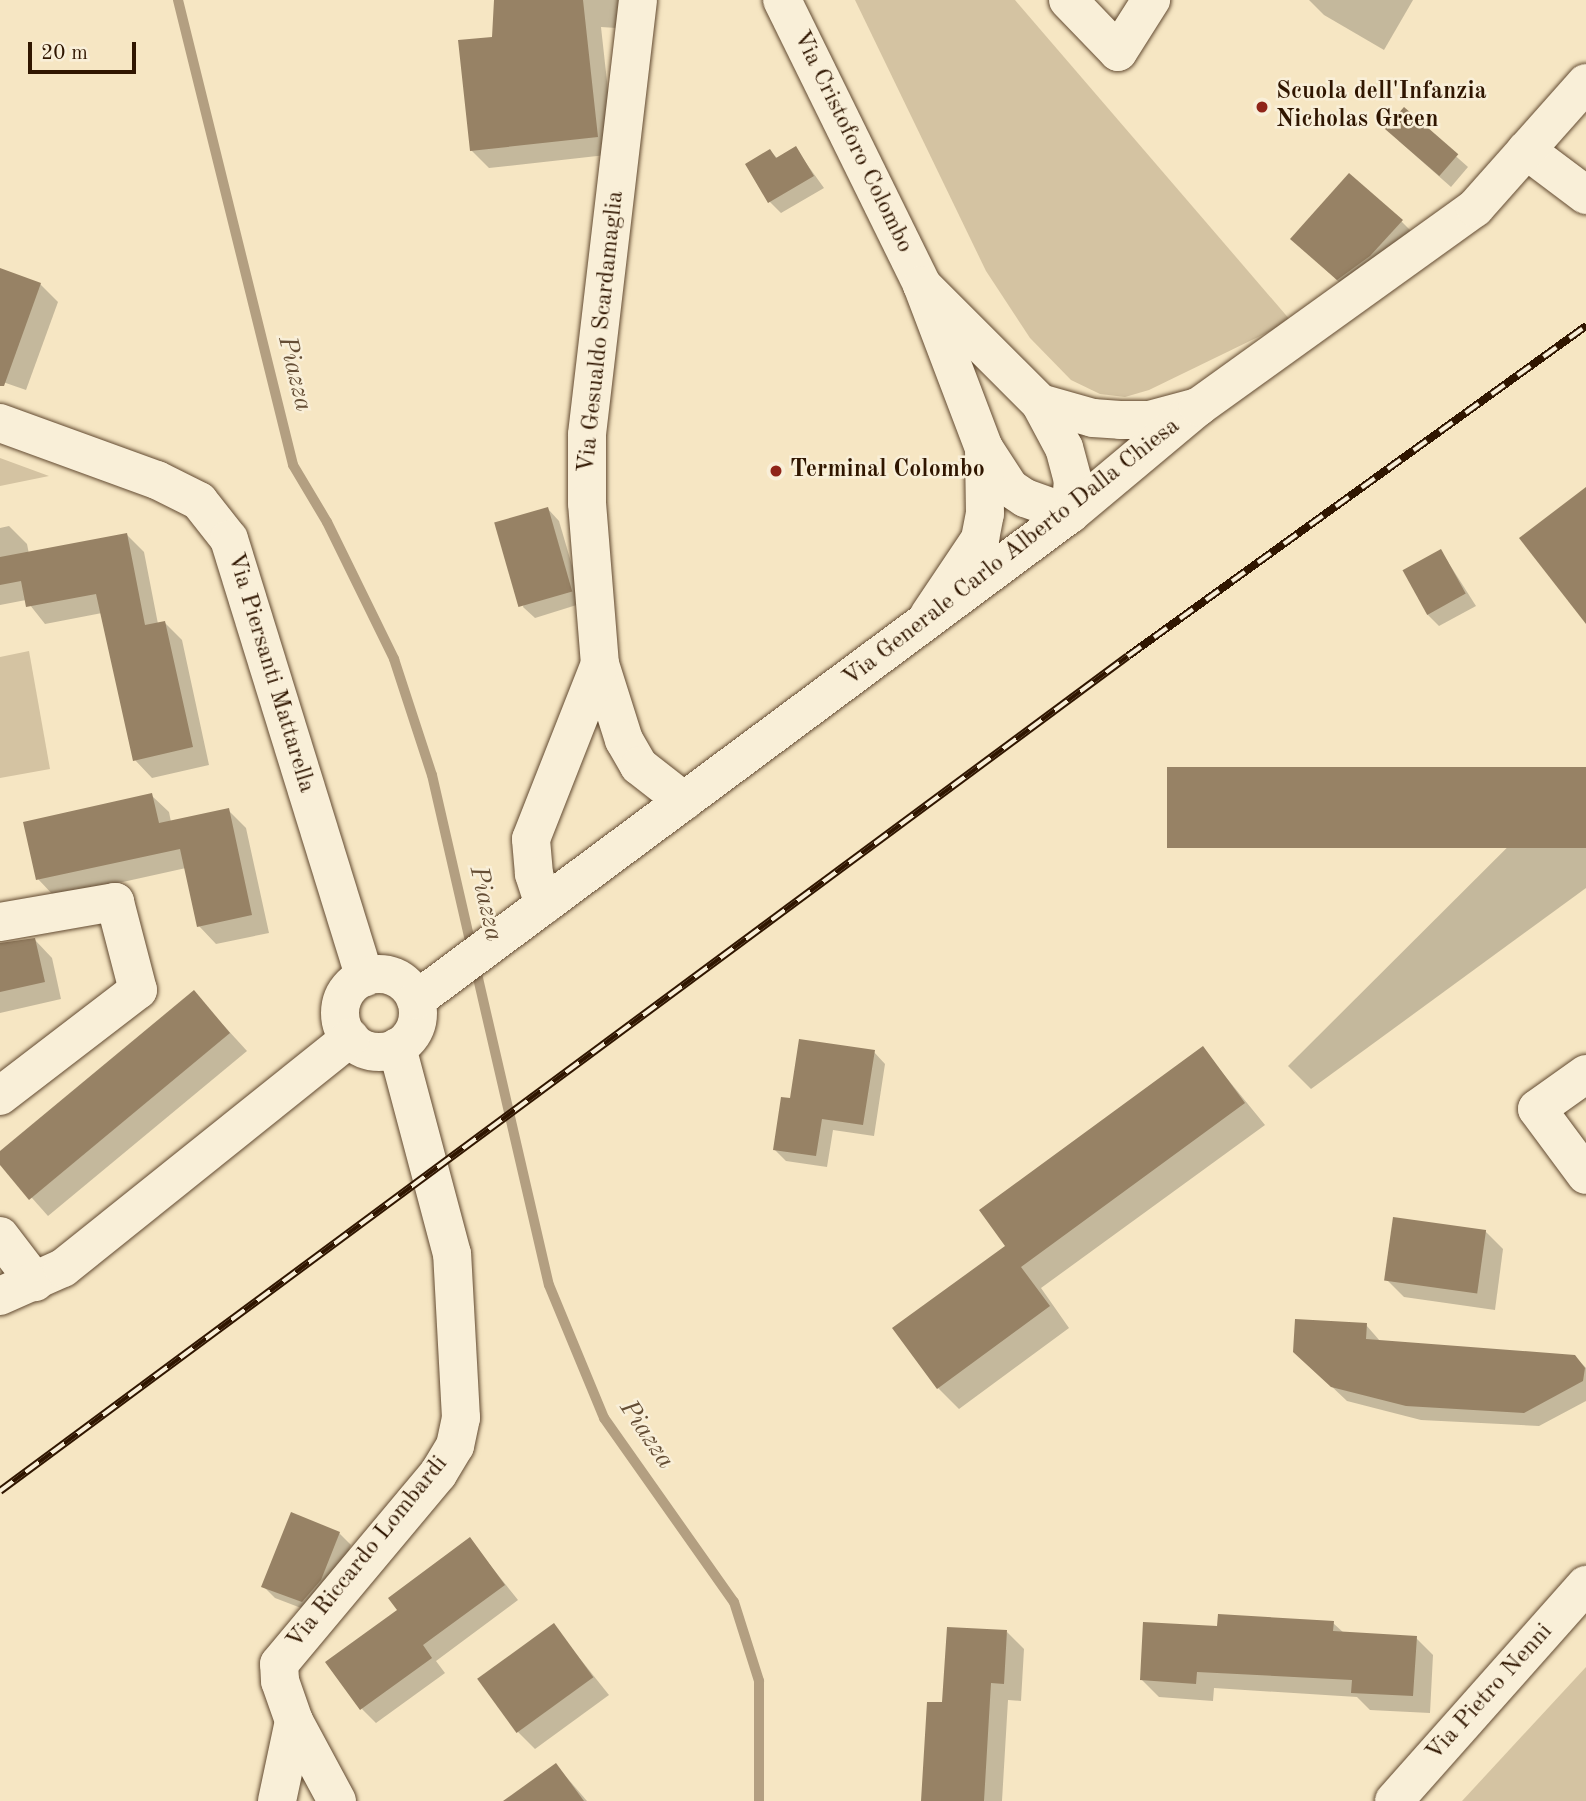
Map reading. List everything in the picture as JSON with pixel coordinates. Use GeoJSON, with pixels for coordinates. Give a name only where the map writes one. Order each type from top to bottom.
{"type":"FeatureCollection","features":[{"type":"Feature","properties":{"kind":"street","name":"Via Gesualdo Scardamaglia"},"geometry":{"type":"LineString","coordinates":[[638,0],[587,435],[587,503],[600,664],[624,740],[639,766],[684,802]]}},
{"type":"Feature","properties":{"kind":"street","name":"Via Cristoforo Colombo"},"geometry":{"type":"LineString","coordinates":[[782,0],[922,285],[984,448],[1010,488],[1025,498],[1070,513],[1073,481],[1065,448],[1040,403],[922,285]]}},
{"type":"Feature","properties":{"kind":"street"},"geometry":{"type":"LineString","coordinates":[[1068,0],[1118,52],[1151,0]]}},
{"type":"Feature","properties":{"kind":"street","name":"Via Generale Carlo Alberto Dalla Chiesa"},"geometry":{"type":"LineString","coordinates":[[430,990],[1070,513],[1198,407],[1475,208],[1586,83]]}},
{"type":"Feature","properties":{"kind":"street"},"geometry":{"type":"LineString","coordinates":[[1526,150],[1586,195]]}},
{"type":"Feature","properties":{"kind":"street","name":"Via Cristoforo Colombo"},"geometry":{"type":"LineString","coordinates":[[1040,403],[1093,418],[1120,420],[1149,420],[1198,407]]}},
{"type":"Feature","properties":{"kind":"street","name":"Via Piersanti Mattarella"},"geometry":{"type":"LineString","coordinates":[[0,423],[178,490],[199,501],[229,539],[365,977]]}},
{"type":"Feature","properties":{"kind":"street","name":"Via Cristoforo Colombo"},"geometry":{"type":"LineString","coordinates":[[922,625],[980,539],[985,514],[984,448]]}},
{"type":"Feature","properties":{"kind":"street","name":"Via Gesualdo Scardamaglia"},"geometry":{"type":"LineString","coordinates":[[544,905],[534,874],[531,839],[600,664]]}},
{"type":"Feature","properties":{"kind":"street"},"geometry":{"type":"LineString","coordinates":[[0,922],[115,902],[138,990],[0,1096]]}},
{"type":"Feature","properties":{"kind":"street"},"geometry":{"type":"LineString","coordinates":[[377,974],[430,990],[417,1022],[397,1047],[372,1051],[350,1038],[343,1028],[341,1004],[346,992],[365,977],[377,974]]}},
{"type":"Feature","properties":{"kind":"street"},"geometry":{"type":"LineString","coordinates":[[0,1296],[63,1268],[350,1038]]}},
{"type":"Feature","properties":{"kind":"street","name":"Via Riccardo Lombardi"},"geometry":{"type":"LineString","coordinates":[[337,1801],[294,1721],[280,1681],[279,1664],[438,1474],[455,1446],[461,1418],[452,1254],[397,1047]]}},
{"type":"Feature","properties":{"kind":"street"},"geometry":{"type":"LineString","coordinates":[[1586,1074],[1537,1108],[1586,1175]]}},
{"type":"Feature","properties":{"kind":"street"},"geometry":{"type":"LineString","coordinates":[[0,1236],[35,1282]]}},
{"type":"Feature","properties":{"kind":"street","name":"Via Pietro Nenni"},"geometry":{"type":"LineString","coordinates":[[1394,1801],[1586,1585]]}},
{"type":"Feature","properties":{"kind":"street"},"geometry":{"type":"LineString","coordinates":[[276,1801],[294,1721]]}},
{"type":"Feature","properties":{"kind":"shaded area"},"geometry":{"type":"Polygon","coordinates":[[[855,0],[1015,0],[1291,321],[1149,390],[1125,397],[1100,394],[1071,380],[1030,338],[986,271],[855,0]]]}},
{"type":"Feature","properties":{"kind":"shaded area"},"geometry":{"type":"Polygon","coordinates":[[[0,458],[49,476],[0,486],[0,458]]]}},
{"type":"Feature","properties":{"kind":"shaded area"},"geometry":{"type":"Polygon","coordinates":[[[29,651],[50,769],[0,778],[0,657],[29,651]]]}},
{"type":"Feature","properties":{"kind":"shaded area"},"geometry":{"type":"Polygon","coordinates":[[[1586,1667],[1586,1801],[1462,1801],[1586,1667]]]}},
{"type":"Feature","properties":{"kind":"building"},"geometry":{"type":"Polygon","coordinates":[[[494,0],[583,0],[598,137],[470,151],[458,40],[492,37],[494,0]]]}},
{"type":"Feature","properties":{"kind":"building"},"geometry":{"type":"Polygon","coordinates":[[[1404,107],[1458,154],[1439,176],[1385,129],[1404,107]]]}},
{"type":"Feature","properties":{"kind":"building"},"geometry":{"type":"Polygon","coordinates":[[[796,146],[814,176],[768,203],[745,164],[770,149],[776,158],[796,146]]]}},
{"type":"Feature","properties":{"kind":"building"},"geometry":{"type":"Polygon","coordinates":[[[1349,173],[1403,220],[1370,256],[1337,280],[1290,239],[1349,173]]]}},
{"type":"Feature","properties":{"kind":"building"},"geometry":{"type":"Polygon","coordinates":[[[0,268],[41,283],[4,386],[0,386],[0,268]]]}},
{"type":"Feature","properties":{"kind":"building"},"geometry":{"type":"Polygon","coordinates":[[[1586,487],[1586,624],[1519,538],[1586,487]]]}},
{"type":"Feature","properties":{"kind":"building"},"geometry":{"type":"Polygon","coordinates":[[[548,507],[572,592],[518,607],[494,522],[548,507]]]}},
{"type":"Feature","properties":{"kind":"building"},"geometry":{"type":"Polygon","coordinates":[[[127,533],[145,625],[165,621],[193,747],[133,761],[96,594],[26,607],[21,581],[0,585],[0,557],[127,533]]]}},
{"type":"Feature","properties":{"kind":"building"},"geometry":{"type":"Polygon","coordinates":[[[1441,549],[1466,594],[1427,615],[1403,570],[1441,549]]]}},
{"type":"Feature","properties":{"kind":"building"},"geometry":{"type":"Polygon","coordinates":[[[1167,767],[1586,767],[1586,848],[1167,848],[1167,767]]]}},
{"type":"Feature","properties":{"kind":"building"},"geometry":{"type":"Polygon","coordinates":[[[152,793],[159,823],[229,808],[252,915],[197,927],[180,849],[36,880],[23,822],[152,793]]]}},
{"type":"Feature","properties":{"kind":"building"},"geometry":{"type":"Polygon","coordinates":[[[35,938],[45,982],[0,992],[0,943],[35,938]]]}},
{"type":"Feature","properties":{"kind":"building"},"geometry":{"type":"Polygon","coordinates":[[[194,990],[230,1033],[29,1200],[0,1165],[0,1151],[194,990]]]}},
{"type":"Feature","properties":{"kind":"building"},"geometry":{"type":"Polygon","coordinates":[[[799,1039],[875,1050],[863,1125],[822,1119],[816,1156],[773,1150],[781,1097],[790,1098],[799,1039]]]}},
{"type":"Feature","properties":{"kind":"building"},"geometry":{"type":"Polygon","coordinates":[[[1203,1046],[1245,1103],[1021,1267],[1050,1306],[937,1389],[892,1328],[1005,1246],[979,1210],[1203,1046]]]}},
{"type":"Feature","properties":{"kind":"building"},"geometry":{"type":"Polygon","coordinates":[[[1393,1217],[1486,1230],[1477,1293],[1384,1280],[1393,1217]]]}},
{"type":"Feature","properties":{"kind":"building"},"geometry":{"type":"Polygon","coordinates":[[[1295,1319],[1367,1323],[1366,1339],[1575,1355],[1585,1368],[1583,1381],[1524,1413],[1406,1406],[1331,1387],[1293,1352],[1295,1319]]]}},
{"type":"Feature","properties":{"kind":"building"},"geometry":{"type":"Polygon","coordinates":[[[291,1512],[340,1532],[321,1580],[302,1602],[261,1587],[291,1512]]]}},
{"type":"Feature","properties":{"kind":"building"},"geometry":{"type":"Polygon","coordinates":[[[470,1537],[505,1585],[423,1645],[432,1658],[360,1710],[325,1662],[397,1610],[388,1598],[470,1537]]]}},
{"type":"Feature","properties":{"kind":"building"},"geometry":{"type":"Polygon","coordinates":[[[1218,1614],[1334,1621],[1333,1631],[1417,1636],[1413,1696],[1351,1693],[1352,1680],[1197,1672],[1196,1684],[1140,1680],[1143,1622],[1217,1626],[1218,1614]]]}},
{"type":"Feature","properties":{"kind":"building"},"geometry":{"type":"Polygon","coordinates":[[[554,1623],[593,1677],[517,1733],[477,1679],[554,1623]]]}},
{"type":"Feature","properties":{"kind":"building"},"geometry":{"type":"Polygon","coordinates":[[[947,1627],[1007,1630],[1004,1684],[991,1683],[984,1801],[921,1801],[927,1702],[942,1702],[947,1627]]]}},
{"type":"Feature","properties":{"kind":"building"},"geometry":{"type":"Polygon","coordinates":[[[556,1763],[584,1801],[503,1801],[556,1763]]]}},
{"type":"Feature","properties":{"kind":"waterway","name":"Piazza"},"geometry":{"type":"LineString","coordinates":[[178,0],[293,465],[327,522],[394,659],[432,775],[472,949]]}},
{"type":"Feature","properties":{"kind":"waterway","name":"Piazza"},"geometry":{"type":"LineString","coordinates":[[475,965],[549,1285],[604,1418],[734,1602],[759,1681],[759,1801]]}},
{"type":"Feature","properties":{"kind":"railway"},"geometry":{"type":"LineString","coordinates":[[0,1491],[1128,656],[1586,326]]}},
{"type":"Feature","properties":{"kind":"place","name":"Scuola dell'Infanzia Nicholas Green"},"geometry":{"type":"Point","coordinates":[1262,107]}},
{"type":"Feature","properties":{"kind":"place","name":"Terminal Colombo"},"geometry":{"type":"Point","coordinates":[776,471]}}]}
